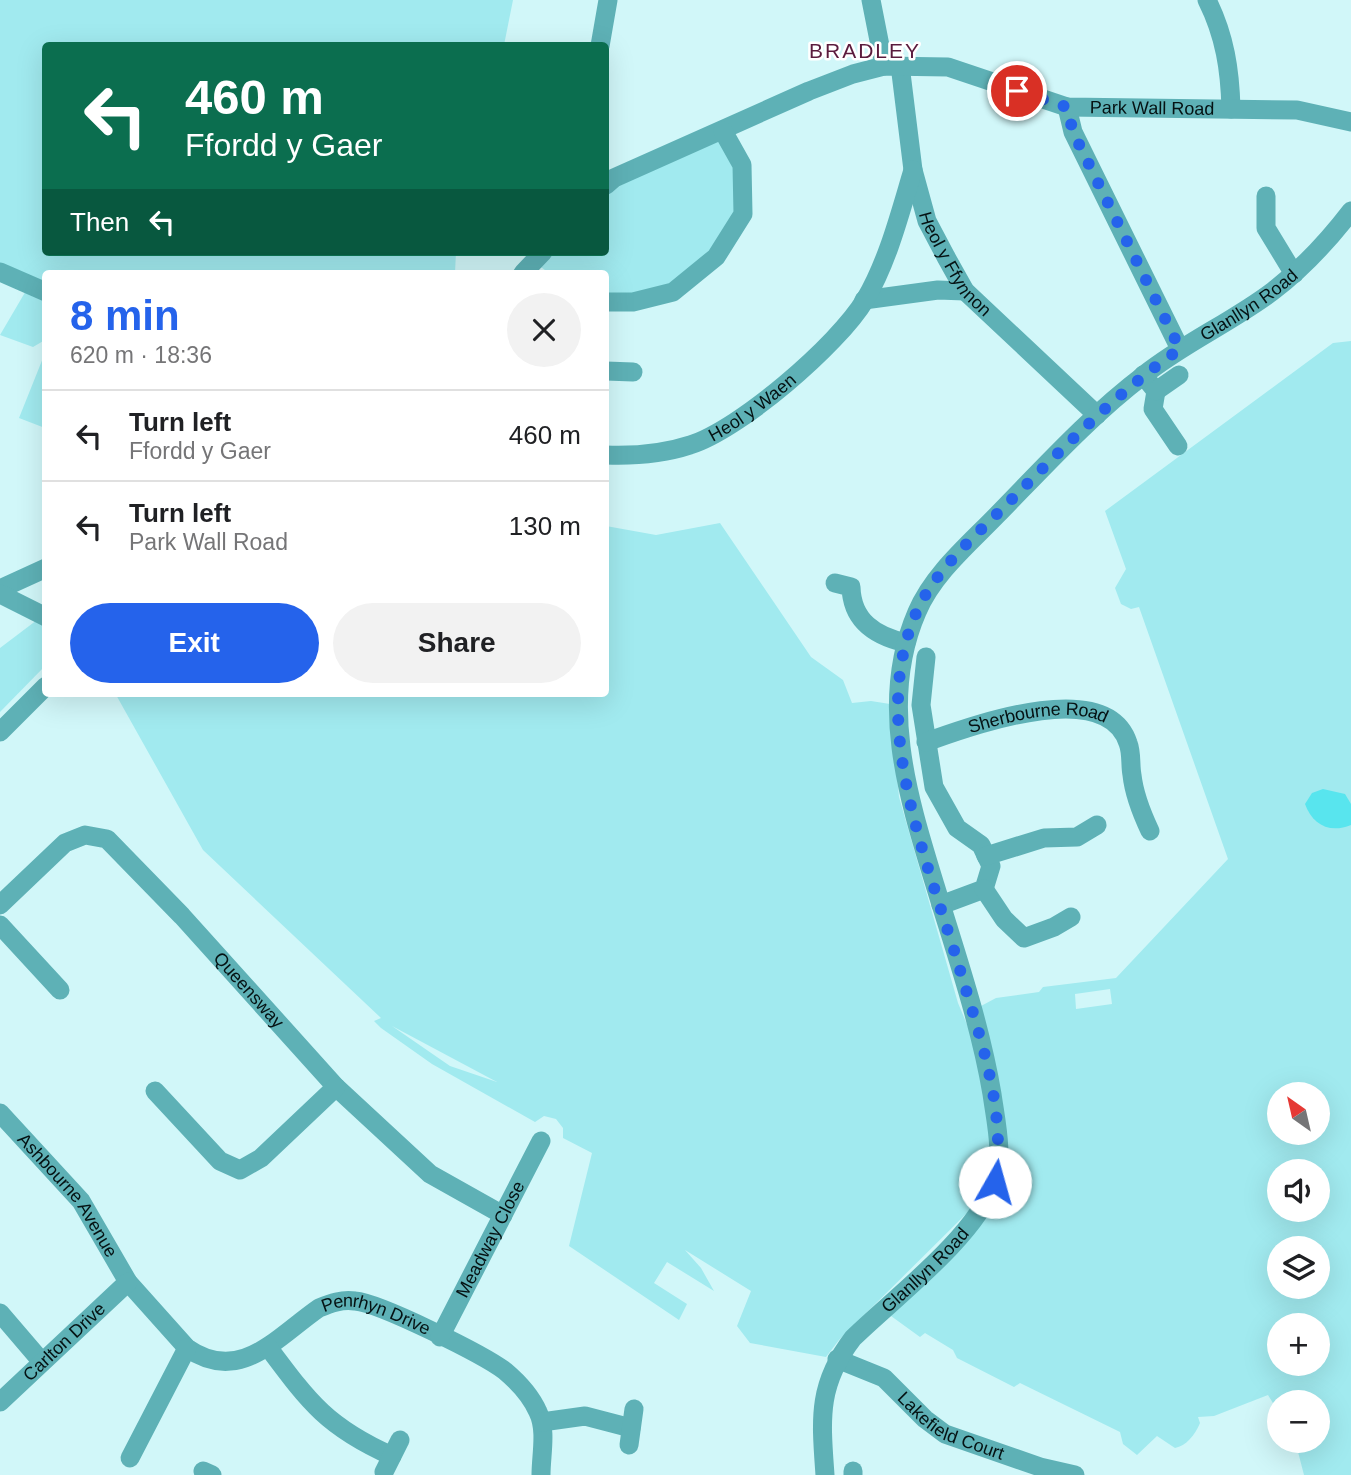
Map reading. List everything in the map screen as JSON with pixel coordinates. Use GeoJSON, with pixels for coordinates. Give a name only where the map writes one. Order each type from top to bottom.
{"type":"FeatureCollection","features":[{"type":"Feature","properties":{"kind":"street"},"geometry":{"type":"LineString","coordinates":[[601,42],[608,0]]}},
{"type":"Feature","properties":{"kind":"street"},"geometry":{"type":"LineString","coordinates":[[871,0],[892,66]]}},
{"type":"Feature","properties":{"kind":"street"},"geometry":{"type":"LineString","coordinates":[[1209,1],[1230,68],[1231,109]]}},
{"type":"Feature","properties":{"kind":"street","name":"Park Wall Road"},"geometry":{"type":"LineString","coordinates":[[609,182],[831,83],[892,66],[948,67],[1067,107],[1297,110],[1351,122]]}},
{"type":"Feature","properties":{"kind":"street","name":"Heol y Ffynnon"},"geometry":{"type":"LineString","coordinates":[[892,66],[913,170],[927,221],[965,291],[1097,415]]}},
{"type":"Feature","properties":{"kind":"street"},"geometry":{"type":"LineString","coordinates":[[1067,107],[1073,132],[1180,349]]}},
{"type":"Feature","properties":{"kind":"street"},"geometry":{"type":"LineString","coordinates":[[609,302],[633,302],[673,292],[716,257],[743,214],[743,165],[723,131]]}},
{"type":"Feature","properties":{"kind":"street","name":"Heol y Waen"},"geometry":{"type":"LineString","coordinates":[[609,455],[638,456],[691,445],[737,421],[781,387],[830,340],[864,300],[890,242],[913,170]]}},
{"type":"Feature","properties":{"kind":"street"},"geometry":{"type":"LineString","coordinates":[[1266,196],[1266,228],[1294,274]]}},
{"type":"Feature","properties":{"kind":"street","name":"Glanllyn Road"},"geometry":{"type":"LineString","coordinates":[[825,1475],[822,1411],[837,1359],[853,1338],[971,1223],[995,1182],[999,1158],[985,1053],[908,796],[899,748],[898,702],[906,643],[918,610],[943,572],[1097,415],[1143,375],[1272,292],[1328,240],[1351,211]]}},
{"type":"Feature","properties":{"kind":"street"},"geometry":{"type":"LineString","coordinates":[[0,272],[42,290]]}},
{"type":"Feature","properties":{"kind":"street"},"geometry":{"type":"LineString","coordinates":[[864,300],[937,290],[965,291]]}},
{"type":"Feature","properties":{"kind":"street"},"geometry":{"type":"LineString","coordinates":[[609,371],[633,372]]}},
{"type":"Feature","properties":{"kind":"street"},"geometry":{"type":"LineString","coordinates":[[1178,446],[1153,409],[1156,391],[1179,374]]}},
{"type":"Feature","properties":{"kind":"street"},"geometry":{"type":"LineString","coordinates":[[1143,375],[1156,391]]}},
{"type":"Feature","properties":{"kind":"street"},"geometry":{"type":"LineString","coordinates":[[0,592],[42,570]]}},
{"type":"Feature","properties":{"kind":"street"},"geometry":{"type":"LineString","coordinates":[[848,584],[854,610],[862,621],[883,638],[906,643]]}},
{"type":"Feature","properties":{"kind":"street"},"geometry":{"type":"LineString","coordinates":[[0,592],[42,615]]}},
{"type":"Feature","properties":{"kind":"street"},"geometry":{"type":"LineString","coordinates":[[926,657],[921,705],[934,788],[957,828],[981,845],[991,866],[984,890]]}},
{"type":"Feature","properties":{"kind":"street"},"geometry":{"type":"LineString","coordinates":[[0,732],[42,690]]}},
{"type":"Feature","properties":{"kind":"street","name":"Sherbourne Road"},"geometry":{"type":"LineString","coordinates":[[926,742],[984,722],[1041,712],[1079,708],[1109,716],[1128,742],[1132,779],[1150,831]]}},
{"type":"Feature","properties":{"kind":"street"},"geometry":{"type":"LineString","coordinates":[[986,856],[1044,838],[1077,837],[1097,825]]}},
{"type":"Feature","properties":{"kind":"street","name":"Queensway"},"geometry":{"type":"LineString","coordinates":[[0,905],[65,843],[85,835],[107,839],[182,916],[336,1087],[430,1174],[503,1216]]}},
{"type":"Feature","properties":{"kind":"street"},"geometry":{"type":"LineString","coordinates":[[941,905],[984,890]]}},
{"type":"Feature","properties":{"kind":"street"},"geometry":{"type":"LineString","coordinates":[[984,890],[1004,919],[1024,937],[1054,927],[1071,917]]}},
{"type":"Feature","properties":{"kind":"street"},"geometry":{"type":"LineString","coordinates":[[0,925],[60,990]]}},
{"type":"Feature","properties":{"kind":"street"},"geometry":{"type":"LineString","coordinates":[[155,1091],[219,1161],[240,1170],[261,1158],[336,1087]]}},
{"type":"Feature","properties":{"kind":"street","name":"Ashbourne Avenue"},"geometry":{"type":"LineString","coordinates":[[0,1113],[81,1201],[128,1282]]}},
{"type":"Feature","properties":{"kind":"street","name":"Meadway Close"},"geometry":{"type":"LineString","coordinates":[[440,1337],[541,1141]]}},
{"type":"Feature","properties":{"kind":"street","name":"Penrhyn Drive"},"geometry":{"type":"LineString","coordinates":[[128,1282],[187,1348],[209,1360],[232,1362],[246,1359],[319,1308],[346,1300],[372,1306],[502,1369],[515,1379],[531,1399],[542,1422]]}},
{"type":"Feature","properties":{"kind":"street","name":"Carlton Drive"},"geometry":{"type":"LineString","coordinates":[[0,1402],[128,1282]]}},
{"type":"Feature","properties":{"kind":"street"},"geometry":{"type":"LineString","coordinates":[[0,1313],[42,1362]]}},
{"type":"Feature","properties":{"kind":"street"},"geometry":{"type":"LineString","coordinates":[[268,1346],[301,1392],[333,1425],[392,1456]]}},
{"type":"Feature","properties":{"kind":"street"},"geometry":{"type":"LineString","coordinates":[[130,1458],[187,1348]]}},
{"type":"Feature","properties":{"kind":"street","name":"Lakefield Court"},"geometry":{"type":"LineString","coordinates":[[837,1359],[884,1378],[925,1419],[945,1434],[1040,1468],[1075,1475]]}},
{"type":"Feature","properties":{"kind":"street"},"geometry":{"type":"LineString","coordinates":[[541,1475],[542,1422],[585,1416],[631,1427]]}},
{"type":"Feature","properties":{"kind":"shaded area"},"geometry":{"type":"Polygon","coordinates":[[[0,0],[513,0],[505,42],[42,42],[42,256],[456,256],[455,270],[42,270],[42,286],[0,269],[0,0]]]}},
{"type":"Feature","properties":{"kind":"shaded area"},"geometry":{"type":"Polygon","coordinates":[[[723,131],[742,165],[743,214],[673,292],[609,302],[609,270],[545,270],[534,262],[539,256],[609,256],[609,184],[723,131]]]}},
{"type":"Feature","properties":{"kind":"shaded area"},"geometry":{"type":"Polygon","coordinates":[[[27,289],[42,296],[42,342],[33,347],[0,335],[27,289]]]}},
{"type":"Feature","properties":{"kind":"shaded area"},"geometry":{"type":"Polygon","coordinates":[[[1351,341],[1351,1475],[1304,1475],[1298,1453],[1330,1453],[1330,1390],[1267,1390],[1267,1395],[1214,1416],[1198,1417],[1200,1423],[1196,1432],[1179,1447],[1175,1448],[1157,1436],[1137,1455],[1123,1444],[1120,1432],[1020,1383],[1014,1387],[957,1358],[953,1350],[925,1333],[920,1337],[891,1316],[912,1294],[996,1185],[981,1006],[996,998],[1039,992],[1043,987],[1116,978],[1228,859],[1139,607],[1131,609],[1121,604],[1115,588],[1126,569],[1105,511],[1333,343],[1351,341]],[[1110,989],[1075,994],[1076,1009],[1112,1004],[1110,989]]]}},
{"type":"Feature","properties":{"kind":"shaded area"},"geometry":{"type":"Polygon","coordinates":[[[42,360],[42,427],[19,418],[42,360]]]}},
{"type":"Feature","properties":{"kind":"shaded area"},"geometry":{"type":"Polygon","coordinates":[[[720,523],[811,657],[843,680],[852,703],[871,701],[890,704],[899,797],[958,1003],[979,1053],[990,1144],[981,1193],[970,1210],[839,1340],[826,1357],[750,1343],[737,1326],[751,1291],[685,1250],[701,1268],[714,1291],[667,1262],[654,1283],[687,1304],[679,1320],[569,1246],[592,1153],[563,1138],[563,1128],[556,1119],[544,1116],[535,1122],[432,1064],[381,1028],[374,1021],[381,1018],[203,850],[117,697],[609,697],[609,527],[656,535],[720,523]],[[392,1026],[450,1066],[497,1082],[392,1026]]]}},
{"type":"Feature","properties":{"kind":"shaded area"},"geometry":{"type":"Polygon","coordinates":[[[37,620],[42,622],[42,669],[0,712],[0,648],[37,620]]]}},
{"type":"Feature","properties":{"kind":"shaded area"},"geometry":{"type":"Polygon","coordinates":[[[1323,789],[1345,794],[1351,804],[1351,825],[1329,828],[1312,817],[1305,804],[1312,793],[1323,789]]]}},
{"type":"Feature","properties":{"kind":"district","name":"BRADLEY"},"geometry":{"type":"Point","coordinates":[865,51]}},
{"type":"Feature","properties":{"kind":"route"},"geometry":{"type":"LineString","coordinates":[[995,1182],[999,1158],[998,1135],[985,1053],[908,796],[899,748],[898,702],[906,643],[928,591],[968,544],[1097,415],[1143,375],[1180,349],[1073,132],[1067,107],[1017,91]]}}]}
